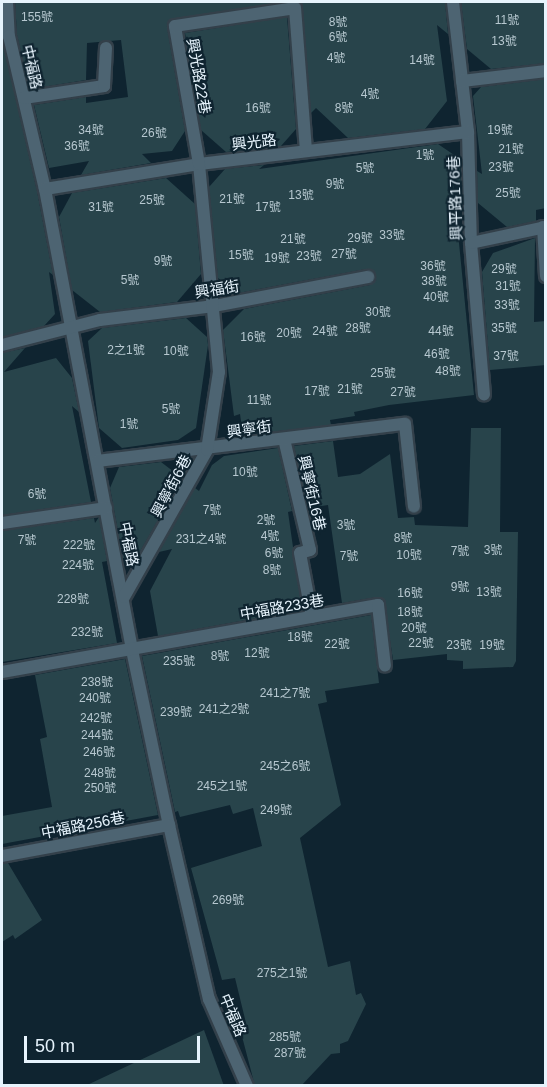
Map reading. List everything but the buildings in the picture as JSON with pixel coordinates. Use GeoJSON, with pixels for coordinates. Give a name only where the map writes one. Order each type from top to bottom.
{"type":"FeatureCollection","features":[{"type":"Feature","properties":{"kind":"lane","name":"中福路"},"geometry":{"type":"LineString","coordinates":[[7,2],[9,36],[45,189],[70,329],[124,597],[132,650],[169,825],[209,999],[247,1086]]}},
{"type":"Feature","properties":{"kind":"lane","name":"興平路176巷"},"geometry":{"type":"LineString","coordinates":[[453,2],[468,132],[471,243],[484,394]]}},
{"type":"Feature","properties":{"kind":"lane","name":"興光路22巷"},"geometry":{"type":"LineString","coordinates":[[199,164],[175,26],[295,8],[306,151]]}},
{"type":"Feature","properties":{"kind":"lane"},"geometry":{"type":"LineString","coordinates":[[24,98],[104,86],[106,48]]}},
{"type":"Feature","properties":{"kind":"lane"},"geometry":{"type":"LineString","coordinates":[[462,81],[546,71]]}},
{"type":"Feature","properties":{"kind":"lane","name":"興光路"},"geometry":{"type":"LineString","coordinates":[[45,189],[199,164],[468,132]]}},
{"type":"Feature","properties":{"kind":"lane"},"geometry":{"type":"LineString","coordinates":[[199,164],[219,372],[207,450]]}},
{"type":"Feature","properties":{"kind":"lane"},"geometry":{"type":"LineString","coordinates":[[471,243],[544,227],[546,276]]}},
{"type":"Feature","properties":{"kind":"lane","name":"興福街"},"geometry":{"type":"LineString","coordinates":[[2,345],[100,320],[214,306],[368,277]]}},
{"type":"Feature","properties":{"kind":"lane","name":"興寧街"},"geometry":{"type":"LineString","coordinates":[[97,461],[207,450],[405,424],[414,507]]}},
{"type":"Feature","properties":{"kind":"lane","name":"興寧街16巷"},"geometry":{"type":"LineString","coordinates":[[284,439],[310,550],[300,553],[312,617]]}},
{"type":"Feature","properties":{"kind":"lane","name":"興寧街6巷"},"geometry":{"type":"LineString","coordinates":[[124,597],[207,450]]}},
{"type":"Feature","properties":{"kind":"lane"},"geometry":{"type":"LineString","coordinates":[[2,523],[106,508]]}},
{"type":"Feature","properties":{"kind":"lane","name":"中福路233巷"},"geometry":{"type":"LineString","coordinates":[[2,672],[378,605],[385,666]]}},
{"type":"Feature","properties":{"kind":"lane","name":"中福路256巷"},"geometry":{"type":"LineString","coordinates":[[2,856],[169,825]]}}]}
